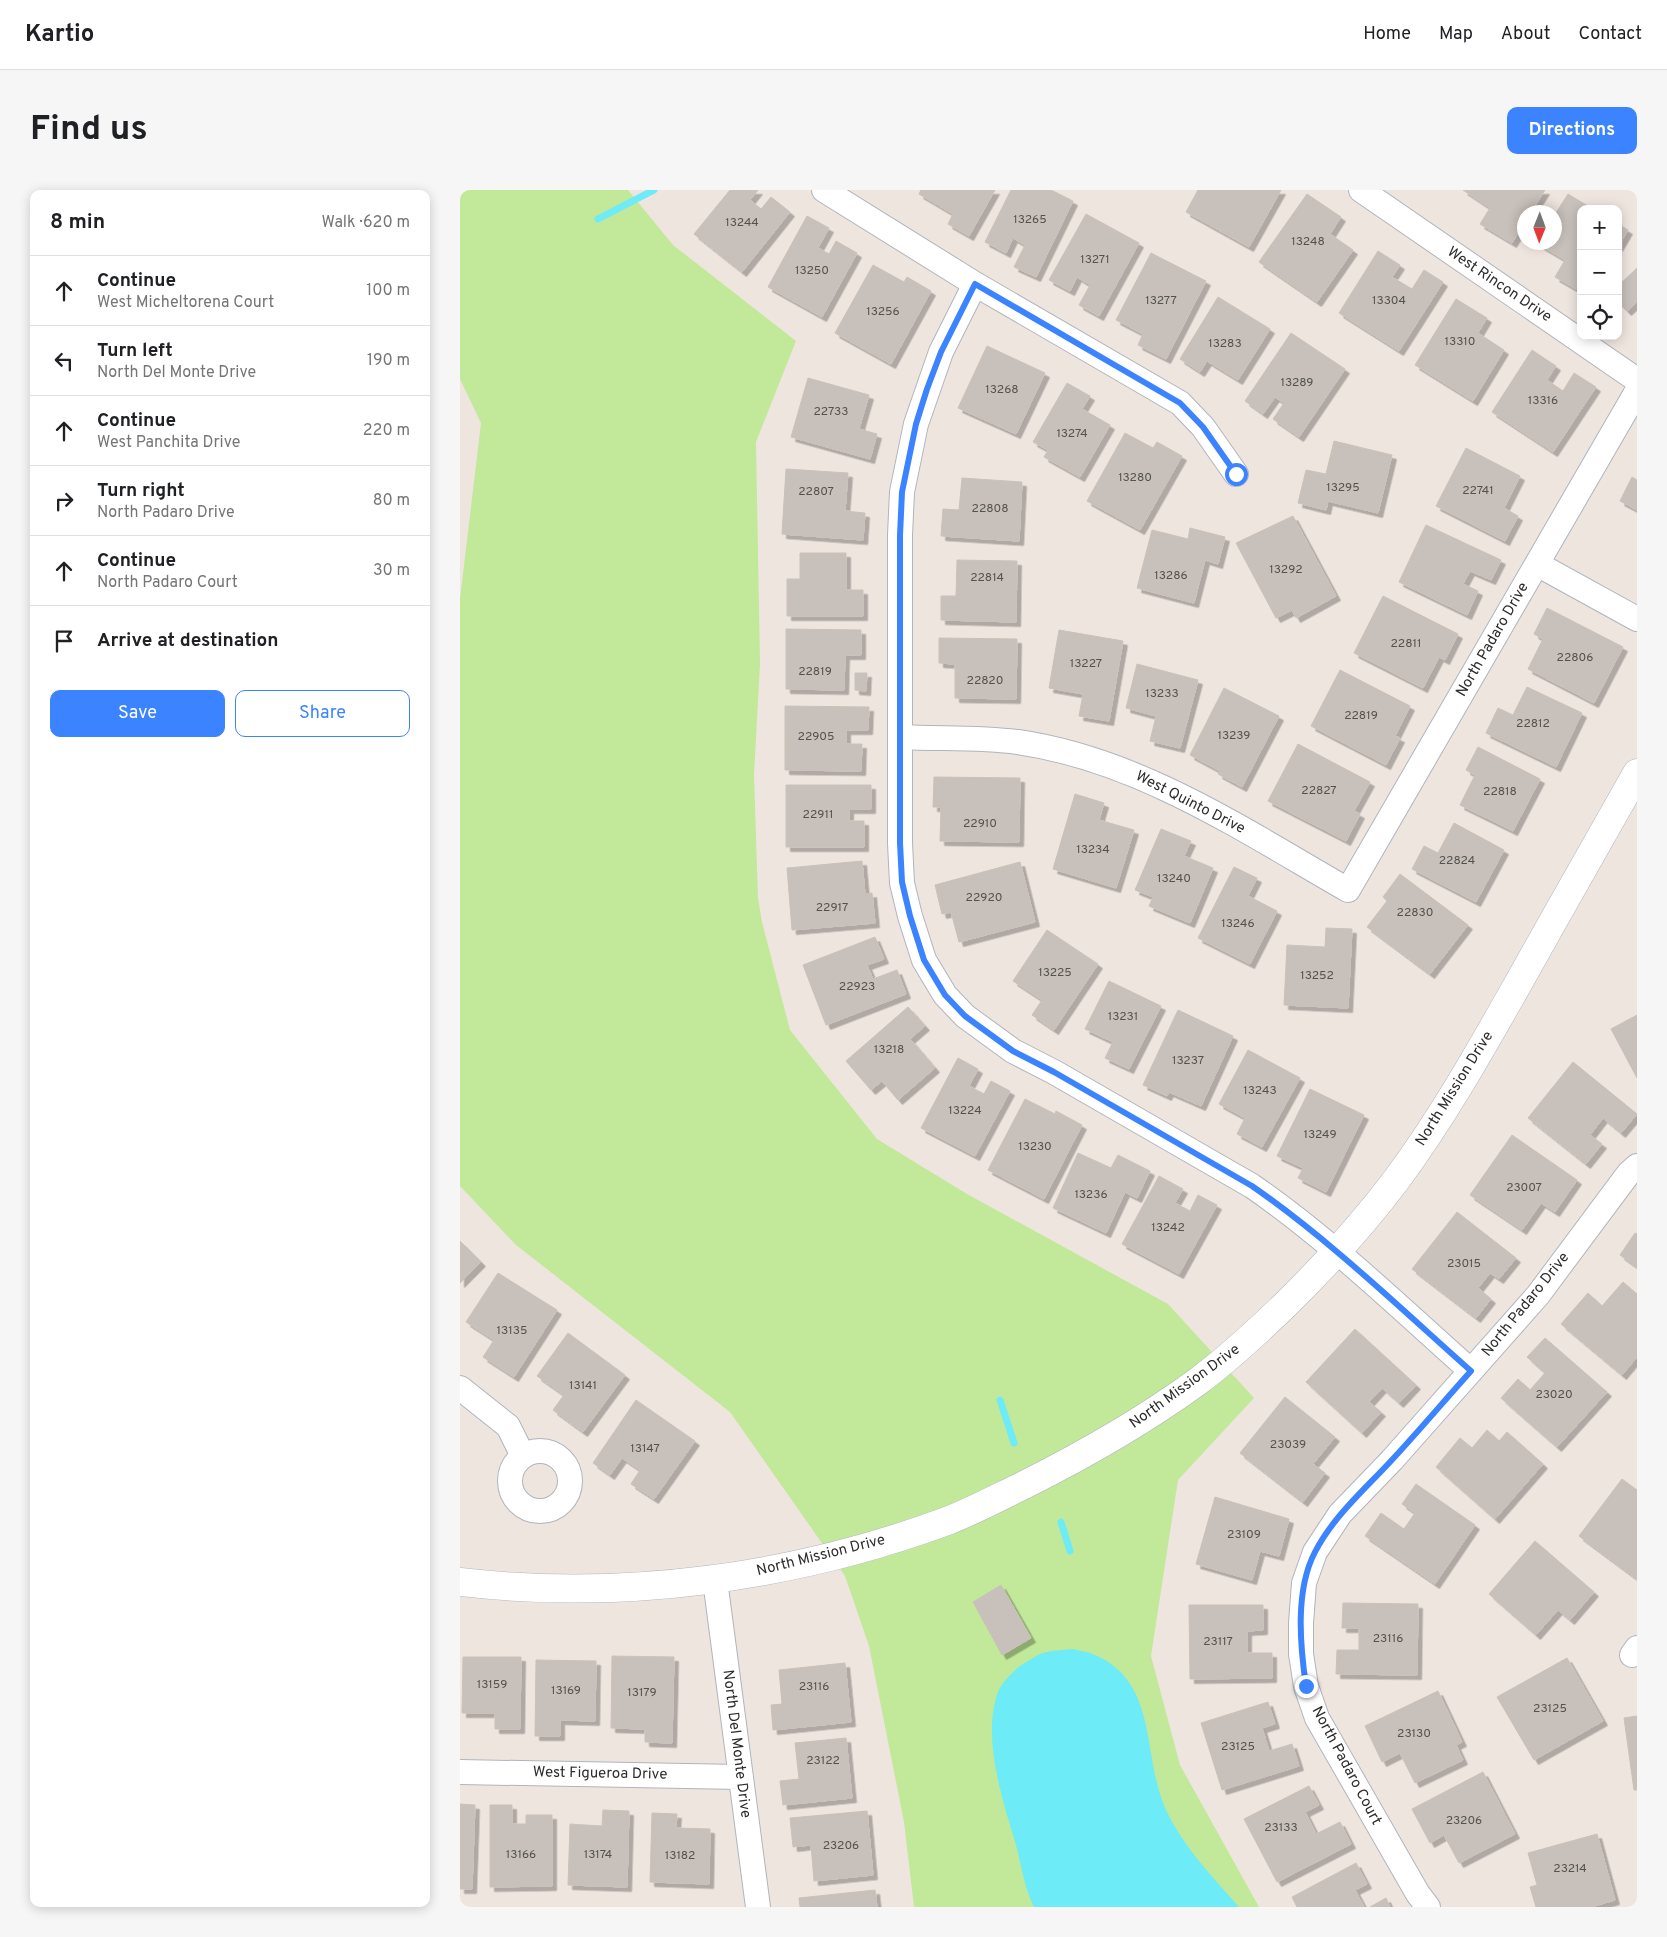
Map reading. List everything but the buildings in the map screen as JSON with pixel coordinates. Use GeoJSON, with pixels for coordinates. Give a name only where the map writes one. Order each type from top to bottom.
{"type":"FeatureCollection","features":[{"type":"Feature","properties":{"kind":"street"},"geometry":{"type":"LineString","coordinates":[[824,190],[975,284],[1180,403],[1203,427],[1236,474]]}},
{"type":"Feature","properties":{"kind":"street","name":"West Rincon Drive"},"geometry":{"type":"LineString","coordinates":[[1360,190],[1637,380]]}},
{"type":"Feature","properties":{"kind":"street"},"geometry":{"type":"LineString","coordinates":[[975,284],[941,352],[927,389],[916,424],[902,492],[900,535],[900,843],[902,882],[910,916],[924,960],[945,995],[965,1016],[1013,1051],[1054,1072],[1252,1186],[1337,1252],[1471,1371]]}},
{"type":"Feature","properties":{"kind":"street","name":"North Padaro Drive"},"geometry":{"type":"LineString","coordinates":[[1348,890],[1637,391]]}},
{"type":"Feature","properties":{"kind":"street"},"geometry":{"type":"LineString","coordinates":[[1537,564],[1637,619]]}},
{"type":"Feature","properties":{"kind":"street","name":"West Quinto Drive"},"geometry":{"type":"LineString","coordinates":[[901,738],[1017,742],[1076,754],[1108,764],[1180,795],[1348,890]]}},
{"type":"Feature","properties":{"kind":"street","name":"North Mission Drive"},"geometry":{"type":"LineString","coordinates":[[460,1582],[537,1588],[601,1588],[715,1580],[848,1553],[949,1520],[1060,1467],[1108,1441],[1199,1380],[1245,1344],[1337,1252],[1396,1180],[1438,1120],[1484,1044],[1637,773]]}},
{"type":"Feature","properties":{"kind":"street","name":"North Padaro Drive"},"geometry":{"type":"LineString","coordinates":[[1304,1583],[1315,1552],[1340,1514],[1392,1460],[1538,1295],[1629,1173],[1637,1166]]}},
{"type":"Feature","properties":{"kind":"street"},"geometry":{"type":"LineString","coordinates":[[460,1388],[508,1426],[523,1456]]}},
{"type":"Feature","properties":{"kind":"street","name":"North Del Monte Drive"},"geometry":{"type":"LineString","coordinates":[[715,1580],[758,1907]]}},
{"type":"Feature","properties":{"kind":"street","name":"North Padaro Court"},"geometry":{"type":"LineString","coordinates":[[1304,1583],[1301,1654],[1306,1686],[1316,1718],[1418,1894],[1428,1907]]}},
{"type":"Feature","properties":{"kind":"street","name":"West Figueroa Drive"},"geometry":{"type":"LineString","coordinates":[[460,1772],[740,1777]]}},
{"type":"Feature","properties":{"kind":"green space"},"geometry":{"type":"Polygon","coordinates":[[[460,190],[628,190],[673,245],[796,341],[756,442],[760,664],[754,775],[758,898],[762,922],[790,1030],[877,1139],[967,1194],[1168,1304],[1254,1398],[1178,1480],[1151,1656],[1180,1765],[1259,1907],[914,1907],[904,1822],[869,1646],[845,1576],[730,1412],[516,1245],[460,1186],[460,599],[481,423],[460,379],[460,190]]]}},
{"type":"Feature","properties":{"kind":"water"},"geometry":{"type":"Polygon","coordinates":[[[1073,1649],[1093,1654],[1115,1667],[1130,1683],[1146,1723],[1159,1790],[1166,1810],[1190,1849],[1239,1907],[1034,1907],[1025,1882],[999,1785],[993,1746],[992,1727],[994,1709],[1000,1688],[1020,1666],[1043,1653],[1073,1649]]]}},
{"type":"Feature","properties":{"kind":"waterway"},"geometry":{"type":"LineString","coordinates":[[598,219],[654,190]]}},
{"type":"Feature","properties":{"kind":"waterway"},"geometry":{"type":"LineString","coordinates":[[1000,1400],[1014,1443]]}},
{"type":"Feature","properties":{"kind":"waterway"},"geometry":{"type":"LineString","coordinates":[[1061,1522],[1070,1551]]}},
{"type":"Feature","properties":{"kind":"route"},"geometry":{"type":"LineString","coordinates":[[1236,474],[1203,427],[1180,403],[975,284],[941,352],[927,389],[916,424],[902,492],[900,535],[900,843],[902,882],[910,916],[924,960],[945,995],[965,1016],[1013,1051],[1054,1072],[1252,1186],[1337,1252],[1471,1371],[1392,1460],[1340,1514],[1315,1552],[1304,1583],[1301,1623],[1301,1654],[1306,1686]]}}]}
